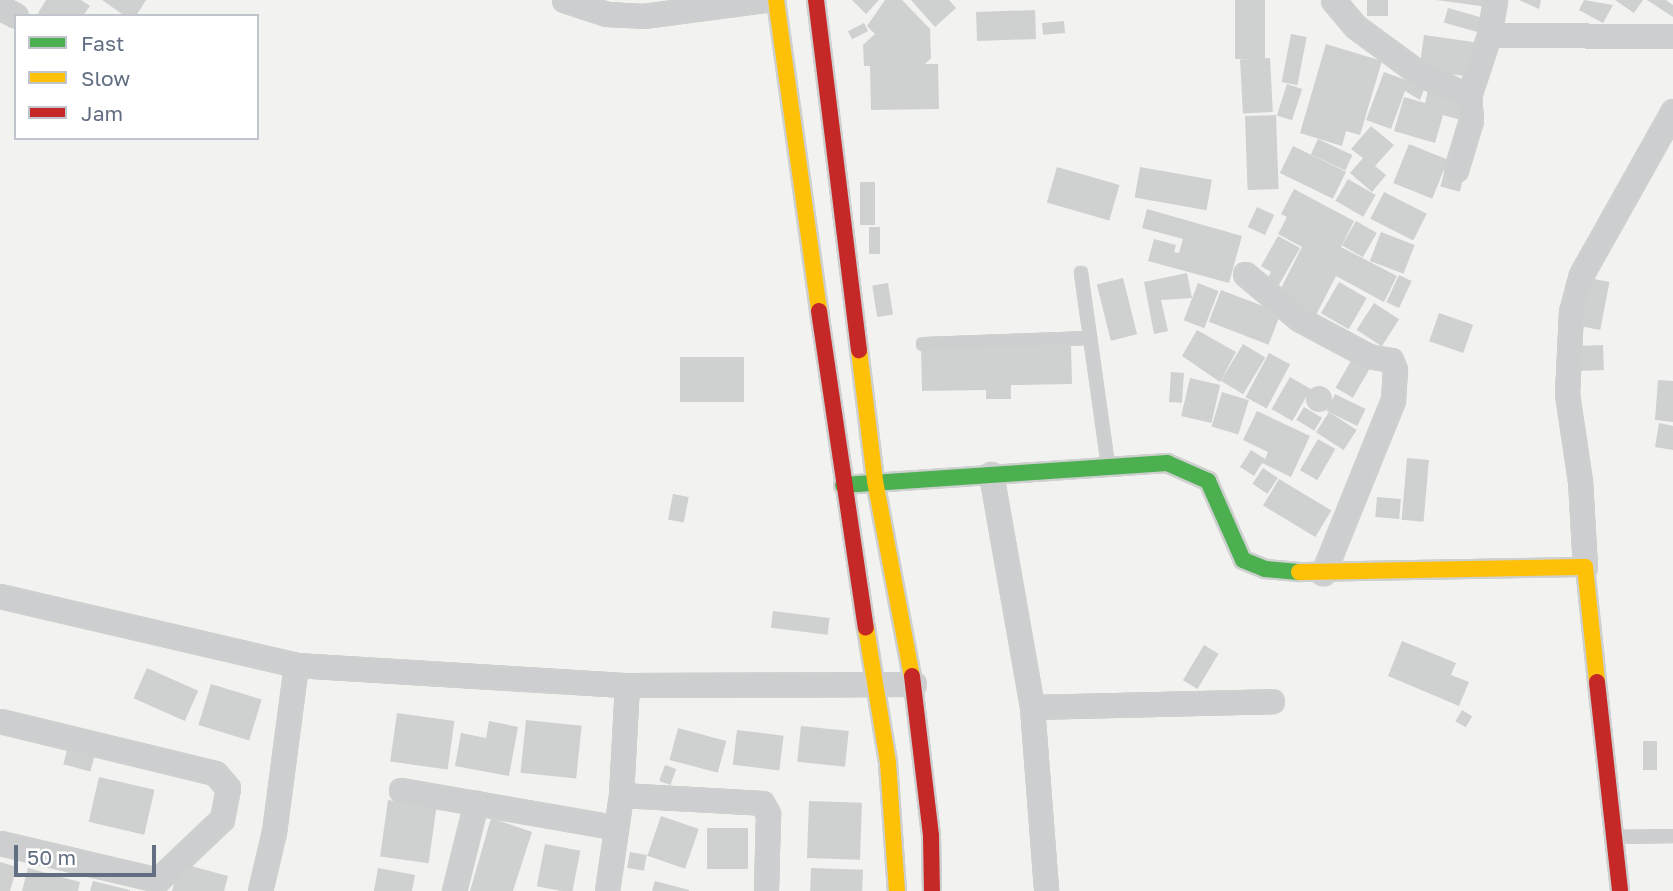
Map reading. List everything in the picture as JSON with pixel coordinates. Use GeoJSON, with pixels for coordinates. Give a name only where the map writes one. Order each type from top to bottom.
{"type":"FeatureCollection","features":[{"type":"Feature","properties":{"kind":"street"},"geometry":{"type":"LineString","coordinates":[[564,0],[607,14],[643,16],[764,0]]}},
{"type":"Feature","properties":{"kind":"street"},"geometry":{"type":"LineString","coordinates":[[776,0],[843,485],[876,685],[896,836],[897,891]]}},
{"type":"Feature","properties":{"kind":"street"},"geometry":{"type":"LineString","coordinates":[[816,0],[875,481],[915,684],[932,891]]}},
{"type":"Feature","properties":{"kind":"street"},"geometry":{"type":"LineString","coordinates":[[1333,0],[1356,27],[1420,74],[1469,96]]}},
{"type":"Feature","properties":{"kind":"street"},"geometry":{"type":"LineString","coordinates":[[1456,170],[1471,120],[1469,96],[1489,35],[1495,0]]}},
{"type":"Feature","properties":{"kind":"street"},"geometry":{"type":"LineString","coordinates":[[1489,35],[1673,36]]}},
{"type":"Feature","properties":{"kind":"street"},"geometry":{"type":"LineString","coordinates":[[1620,891],[1617,837],[1585,567],[1580,481],[1567,394],[1571,312],[1581,275],[1673,111]]}},
{"type":"Feature","properties":{"kind":"street"},"geometry":{"type":"LineString","coordinates":[[1245,274],[1298,319],[1368,356],[1391,360],[1395,370],[1393,400],[1323,573]]}},
{"type":"Feature","properties":{"kind":"street"},"geometry":{"type":"LineString","coordinates":[[843,485],[1167,463],[1189,469],[1208,481],[1218,496],[1229,537],[1243,560],[1265,569],[1323,573],[1585,567]]}},
{"type":"Feature","properties":{"kind":"street"},"geometry":{"type":"LineString","coordinates":[[991,474],[1032,707],[1046,891]]}},
{"type":"Feature","properties":{"kind":"street"},"geometry":{"type":"LineString","coordinates":[[0,596],[296,666],[627,685],[915,684]]}},
{"type":"Feature","properties":{"kind":"street"},"geometry":{"type":"LineString","coordinates":[[260,891],[274,832],[296,666]]}},
{"type":"Feature","properties":{"kind":"street"},"geometry":{"type":"LineString","coordinates":[[607,891],[614,827],[621,795],[627,685]]}},
{"type":"Feature","properties":{"kind":"street"},"geometry":{"type":"LineString","coordinates":[[1032,707],[1272,701]]}},
{"type":"Feature","properties":{"kind":"street"},"geometry":{"type":"LineString","coordinates":[[0,721],[215,773],[228,788],[222,818],[158,880],[0,844]]}},
{"type":"Feature","properties":{"kind":"street"},"geometry":{"type":"LineString","coordinates":[[401,790],[614,827]]}},
{"type":"Feature","properties":{"kind":"street"},"geometry":{"type":"LineString","coordinates":[[621,795],[762,803],[768,814],[766,891]]}},
{"type":"Feature","properties":{"kind":"street"},"geometry":{"type":"LineString","coordinates":[[454,891],[476,803]]}},
{"type":"Feature","properties":{"kind":"lane"},"geometry":{"type":"LineString","coordinates":[[1081,274],[1108,467]]}},
{"type":"Feature","properties":{"kind":"lane"},"geometry":{"type":"LineString","coordinates":[[923,344],[1090,338]]}},
{"type":"Feature","properties":{"kind":"lane"},"geometry":{"type":"LineString","coordinates":[[1617,837],[1673,836]]}},
{"type":"Feature","properties":{"kind":"building"},"geometry":{"type":"Polygon","coordinates":[[[46,0],[81,0],[90,6],[84,14],[38,13],[46,0]]]}},
{"type":"Feature","properties":{"kind":"building"},"geometry":{"type":"Polygon","coordinates":[[[102,0],[146,0],[137,14],[122,14],[102,0]]]}},
{"type":"Feature","properties":{"kind":"building"},"geometry":{"type":"Polygon","coordinates":[[[852,0],[879,0],[866,14],[852,0]]]}},
{"type":"Feature","properties":{"kind":"building"},"geometry":{"type":"Polygon","coordinates":[[[885,0],[902,0],[930,29],[931,58],[925,64],[938,64],[939,109],[871,110],[870,66],[864,66],[863,45],[875,34],[867,26],[885,0]]]}},
{"type":"Feature","properties":{"kind":"building"},"geometry":{"type":"Polygon","coordinates":[[[911,0],[949,0],[956,8],[935,27],[911,0]]]}},
{"type":"Feature","properties":{"kind":"building"},"geometry":{"type":"Polygon","coordinates":[[[1235,0],[1265,0],[1265,59],[1235,59],[1235,0]]]}},
{"type":"Feature","properties":{"kind":"building"},"geometry":{"type":"Polygon","coordinates":[[[1367,0],[1388,0],[1388,16],[1367,16],[1367,0]]]}},
{"type":"Feature","properties":{"kind":"building"},"geometry":{"type":"Polygon","coordinates":[[[1436,0],[1489,0],[1488,7],[1436,0]]]}},
{"type":"Feature","properties":{"kind":"building"},"geometry":{"type":"Polygon","coordinates":[[[1519,0],[1541,0],[1539,9],[1519,0]]]}},
{"type":"Feature","properties":{"kind":"building"},"geometry":{"type":"Polygon","coordinates":[[[1584,0],[1613,5],[1603,23],[1579,10],[1584,0]]]}},
{"type":"Feature","properties":{"kind":"building"},"geometry":{"type":"Polygon","coordinates":[[[1615,0],[1643,0],[1634,13],[1615,0]]]}},
{"type":"Feature","properties":{"kind":"building"},"geometry":{"type":"Polygon","coordinates":[[[1647,0],[1666,0],[1673,5],[1673,17],[1647,0]]]}},
{"type":"Feature","properties":{"kind":"building"},"geometry":{"type":"Polygon","coordinates":[[[1448,8],[1487,19],[1483,34],[1444,22],[1448,8]]]}},
{"type":"Feature","properties":{"kind":"building"},"geometry":{"type":"Polygon","coordinates":[[[1035,10],[1036,39],[977,41],[976,12],[1035,10]]]}},
{"type":"Feature","properties":{"kind":"building"},"geometry":{"type":"Polygon","coordinates":[[[1064,21],[1065,33],[1043,35],[1042,23],[1064,21]]]}},
{"type":"Feature","properties":{"kind":"building"},"geometry":{"type":"Polygon","coordinates":[[[864,23],[868,31],[852,39],[848,31],[864,23]]]}},
{"type":"Feature","properties":{"kind":"building"},"geometry":{"type":"Polygon","coordinates":[[[1291,34],[1307,37],[1297,85],[1282,82],[1291,34]]]}},
{"type":"Feature","properties":{"kind":"building"},"geometry":{"type":"Polygon","coordinates":[[[1424,35],[1476,42],[1472,77],[1419,70],[1424,35]]]}},
{"type":"Feature","properties":{"kind":"building"},"geometry":{"type":"Polygon","coordinates":[[[1326,44],[1382,61],[1360,135],[1346,131],[1342,146],[1300,133],[1326,44]]]}},
{"type":"Feature","properties":{"kind":"building"},"geometry":{"type":"Polygon","coordinates":[[[1270,58],[1273,112],[1243,113],[1240,60],[1270,58]]]}},
{"type":"Feature","properties":{"kind":"building"},"geometry":{"type":"Polygon","coordinates":[[[1384,72],[1425,87],[1420,100],[1405,91],[1391,129],[1366,120],[1384,72]]]}},
{"type":"Feature","properties":{"kind":"building"},"geometry":{"type":"Polygon","coordinates":[[[1287,84],[1302,89],[1292,120],[1277,115],[1287,84]]]}},
{"type":"Feature","properties":{"kind":"building"},"geometry":{"type":"Polygon","coordinates":[[[1428,90],[1467,101],[1461,120],[1443,115],[1435,143],[1394,131],[1404,97],[1425,103],[1428,90]]]}},
{"type":"Feature","properties":{"kind":"building"},"geometry":{"type":"Polygon","coordinates":[[[1276,115],[1279,189],[1248,190],[1245,116],[1276,115]]]}},
{"type":"Feature","properties":{"kind":"building"},"geometry":{"type":"Polygon","coordinates":[[[1371,126],[1394,145],[1375,166],[1386,175],[1372,192],[1350,173],[1363,158],[1351,149],[1371,126]]]}},
{"type":"Feature","properties":{"kind":"building"},"geometry":{"type":"Polygon","coordinates":[[[1318,139],[1352,155],[1345,170],[1311,154],[1318,139]]]}},
{"type":"Feature","properties":{"kind":"building"},"geometry":{"type":"Polygon","coordinates":[[[1409,144],[1448,160],[1432,199],[1393,183],[1409,144]]]}},
{"type":"Feature","properties":{"kind":"building"},"geometry":{"type":"Polygon","coordinates":[[[1293,146],[1346,172],[1333,199],[1280,173],[1293,146]]]}},
{"type":"Feature","properties":{"kind":"building"},"geometry":{"type":"Polygon","coordinates":[[[1057,167],[1119,185],[1109,220],[1047,203],[1057,167]]]}},
{"type":"Feature","properties":{"kind":"building"},"geometry":{"type":"Polygon","coordinates":[[[1140,167],[1212,180],[1207,210],[1135,198],[1140,167]]]}},
{"type":"Feature","properties":{"kind":"building"},"geometry":{"type":"Polygon","coordinates":[[[1444,173],[1463,178],[1460,192],[1440,187],[1444,173]]]}},
{"type":"Feature","properties":{"kind":"building"},"geometry":{"type":"Polygon","coordinates":[[[1348,179],[1376,195],[1363,217],[1336,201],[1348,179]]]}},
{"type":"Feature","properties":{"kind":"building"},"geometry":{"type":"Polygon","coordinates":[[[860,182],[875,182],[875,225],[860,225],[860,182]]]}},
{"type":"Feature","properties":{"kind":"building"},"geometry":{"type":"Polygon","coordinates":[[[1294,189],[1354,221],[1341,247],[1397,276],[1384,302],[1336,276],[1316,315],[1278,294],[1302,247],[1278,234],[1287,217],[1281,214],[1294,189]]]}},
{"type":"Feature","properties":{"kind":"building"},"geometry":{"type":"Polygon","coordinates":[[[1384,192],[1427,214],[1413,241],[1370,219],[1384,192]]]}},
{"type":"Feature","properties":{"kind":"building"},"geometry":{"type":"Polygon","coordinates":[[[1257,207],[1274,215],[1265,235],[1248,227],[1257,207]]]}},
{"type":"Feature","properties":{"kind":"building"},"geometry":{"type":"Polygon","coordinates":[[[1147,209],[1242,236],[1229,283],[1148,261],[1154,239],[1176,245],[1174,252],[1179,253],[1183,239],[1142,228],[1147,209]]]}},
{"type":"Feature","properties":{"kind":"building"},"geometry":{"type":"Polygon","coordinates":[[[1356,221],[1377,233],[1363,257],[1342,245],[1356,221]]]}},
{"type":"Feature","properties":{"kind":"building"},"geometry":{"type":"Polygon","coordinates":[[[869,227],[880,227],[880,254],[869,254],[869,227]]]}},
{"type":"Feature","properties":{"kind":"building"},"geometry":{"type":"Polygon","coordinates":[[[1381,232],[1415,245],[1403,274],[1370,261],[1381,232]]]}},
{"type":"Feature","properties":{"kind":"building"},"geometry":{"type":"Polygon","coordinates":[[[1278,236],[1300,248],[1275,292],[1264,285],[1271,272],[1261,266],[1278,236]]]}},
{"type":"Feature","properties":{"kind":"building"},"geometry":{"type":"Polygon","coordinates":[[[1187,273],[1192,298],[1161,300],[1168,331],[1154,334],[1144,282],[1187,273]]]}},
{"type":"Feature","properties":{"kind":"building"},"geometry":{"type":"Polygon","coordinates":[[[1399,275],[1412,281],[1399,308],[1386,302],[1399,275]]]}},
{"type":"Feature","properties":{"kind":"building"},"geometry":{"type":"Polygon","coordinates":[[[1584,277],[1610,282],[1600,330],[1575,325],[1584,277]]]}},
{"type":"Feature","properties":{"kind":"building"},"geometry":{"type":"Polygon","coordinates":[[[1123,278],[1137,334],[1111,341],[1097,285],[1123,278]]]}},
{"type":"Feature","properties":{"kind":"building"},"geometry":{"type":"Polygon","coordinates":[[[1339,282],[1367,298],[1349,329],[1321,313],[1339,282]]]}},
{"type":"Feature","properties":{"kind":"building"},"geometry":{"type":"Polygon","coordinates":[[[888,283],[893,315],[877,317],[872,286],[888,283]]]}},
{"type":"Feature","properties":{"kind":"building"},"geometry":{"type":"Polygon","coordinates":[[[1198,283],[1219,291],[1204,328],[1184,320],[1198,283]]]}},
{"type":"Feature","properties":{"kind":"building"},"geometry":{"type":"Polygon","coordinates":[[[1221,290],[1281,313],[1269,345],[1209,322],[1221,290]]]}},
{"type":"Feature","properties":{"kind":"building"},"geometry":{"type":"Polygon","coordinates":[[[1374,303],[1399,319],[1382,346],[1357,330],[1374,303]]]}},
{"type":"Feature","properties":{"kind":"building"},"geometry":{"type":"Polygon","coordinates":[[[1439,313],[1473,325],[1463,353],[1429,341],[1439,313]]]}},
{"type":"Feature","properties":{"kind":"building"},"geometry":{"type":"Polygon","coordinates":[[[1197,330],[1236,352],[1220,382],[1182,356],[1197,330]]]}},
{"type":"Feature","properties":{"kind":"building"},"geometry":{"type":"Polygon","coordinates":[[[1243,344],[1265,357],[1243,394],[1221,381],[1243,344]]]}},
{"type":"Feature","properties":{"kind":"building"},"geometry":{"type":"Polygon","coordinates":[[[1071,345],[1072,384],[1011,385],[1011,399],[986,399],[986,390],[922,391],[921,347],[1071,345]]]}},
{"type":"Feature","properties":{"kind":"building"},"geometry":{"type":"Polygon","coordinates":[[[1603,345],[1604,370],[1577,371],[1576,346],[1603,345]]]}},
{"type":"Feature","properties":{"kind":"building"},"geometry":{"type":"Polygon","coordinates":[[[1269,353],[1290,364],[1267,408],[1246,397],[1269,353]]]}},
{"type":"Feature","properties":{"kind":"building"},"geometry":{"type":"Polygon","coordinates":[[[1355,354],[1372,364],[1353,398],[1336,388],[1355,354]]]}},
{"type":"Feature","properties":{"kind":"building"},"geometry":{"type":"Polygon","coordinates":[[[680,357],[744,357],[744,402],[680,402],[680,357]]]}},
{"type":"Feature","properties":{"kind":"building"},"geometry":{"type":"Polygon","coordinates":[[[1171,372],[1184,373],[1182,403],[1169,402],[1171,372]]]}},
{"type":"Feature","properties":{"kind":"building"},"geometry":{"type":"Polygon","coordinates":[[[1290,377],[1311,389],[1292,421],[1272,409],[1290,377]]]}},
{"type":"Feature","properties":{"kind":"building"},"geometry":{"type":"Polygon","coordinates":[[[1190,378],[1220,385],[1211,423],[1181,416],[1190,378]]]}},
{"type":"Feature","properties":{"kind":"building"},"geometry":{"type":"Polygon","coordinates":[[[1658,380],[1673,381],[1673,422],[1655,420],[1658,380]]]}},
{"type":"Feature","properties":{"kind":"building"},"geometry":{"type":"Polygon","coordinates":[[[1319,386],[1328,390],[1332,399],[1328,408],[1319,412],[1310,408],[1306,399],[1310,390],[1319,386]]]}},
{"type":"Feature","properties":{"kind":"building"},"geometry":{"type":"Polygon","coordinates":[[[1222,392],[1249,400],[1238,435],[1211,426],[1222,392]]]}},
{"type":"Feature","properties":{"kind":"building"},"geometry":{"type":"Polygon","coordinates":[[[1335,394],[1366,409],[1357,426],[1327,411],[1335,394]]]}},
{"type":"Feature","properties":{"kind":"building"},"geometry":{"type":"Polygon","coordinates":[[[1304,407],[1322,418],[1314,431],[1296,420],[1304,407]]]}},
{"type":"Feature","properties":{"kind":"building"},"geometry":{"type":"Polygon","coordinates":[[[1257,411],[1310,436],[1291,477],[1262,463],[1254,476],[1240,467],[1251,450],[1265,459],[1268,452],[1243,440],[1257,411]]]}},
{"type":"Feature","properties":{"kind":"building"},"geometry":{"type":"Polygon","coordinates":[[[1329,412],[1357,430],[1344,450],[1316,432],[1329,412]]]}},
{"type":"Feature","properties":{"kind":"building"},"geometry":{"type":"Polygon","coordinates":[[[1659,423],[1673,426],[1673,450],[1655,447],[1659,423]]]}},
{"type":"Feature","properties":{"kind":"building"},"geometry":{"type":"Polygon","coordinates":[[[1318,439],[1335,449],[1317,480],[1300,470],[1318,439]]]}},
{"type":"Feature","properties":{"kind":"building"},"geometry":{"type":"Polygon","coordinates":[[[1407,458],[1429,460],[1424,522],[1402,520],[1407,458]]]}},
{"type":"Feature","properties":{"kind":"building"},"geometry":{"type":"Polygon","coordinates":[[[1263,468],[1278,478],[1267,494],[1252,484],[1263,468]]]}},
{"type":"Feature","properties":{"kind":"building"},"geometry":{"type":"Polygon","coordinates":[[[1279,479],[1331,510],[1315,537],[1263,506],[1279,479]]]}},
{"type":"Feature","properties":{"kind":"building"},"geometry":{"type":"Polygon","coordinates":[[[673,494],[689,497],[684,523],[668,520],[673,494]]]}},
{"type":"Feature","properties":{"kind":"building"},"geometry":{"type":"Polygon","coordinates":[[[1377,497],[1401,499],[1399,519],[1375,517],[1377,497]]]}},
{"type":"Feature","properties":{"kind":"building"},"geometry":{"type":"Polygon","coordinates":[[[773,611],[830,618],[828,635],[771,628],[773,611]]]}},
{"type":"Feature","properties":{"kind":"building"},"geometry":{"type":"Polygon","coordinates":[[[1402,641],[1456,663],[1451,675],[1469,682],[1459,706],[1388,676],[1402,641]]]}},
{"type":"Feature","properties":{"kind":"building"},"geometry":{"type":"Polygon","coordinates":[[[1204,645],[1219,654],[1197,689],[1183,680],[1204,645]]]}},
{"type":"Feature","properties":{"kind":"building"},"geometry":{"type":"Polygon","coordinates":[[[147,668],[198,691],[185,721],[134,698],[147,668]]]}},
{"type":"Feature","properties":{"kind":"building"},"geometry":{"type":"Polygon","coordinates":[[[211,684],[262,699],[249,741],[198,725],[211,684]]]}},
{"type":"Feature","properties":{"kind":"building"},"geometry":{"type":"Polygon","coordinates":[[[1462,710],[1472,716],[1466,727],[1455,721],[1462,710]]]}},
{"type":"Feature","properties":{"kind":"building"},"geometry":{"type":"Polygon","coordinates":[[[397,713],[454,721],[448,770],[390,762],[397,713]]]}},
{"type":"Feature","properties":{"kind":"building"},"geometry":{"type":"Polygon","coordinates":[[[526,720],[582,726],[576,779],[520,773],[526,720]]]}},
{"type":"Feature","properties":{"kind":"building"},"geometry":{"type":"Polygon","coordinates":[[[489,721],[518,727],[509,776],[455,766],[461,733],[486,738],[489,721]]]}},
{"type":"Feature","properties":{"kind":"building"},"geometry":{"type":"Polygon","coordinates":[[[801,726],[849,731],[845,767],[797,762],[801,726]]]}},
{"type":"Feature","properties":{"kind":"building"},"geometry":{"type":"Polygon","coordinates":[[[678,728],[726,741],[718,773],[669,760],[678,728]]]}},
{"type":"Feature","properties":{"kind":"building"},"geometry":{"type":"Polygon","coordinates":[[[737,730],[784,736],[779,770],[733,765],[737,730]]]}},
{"type":"Feature","properties":{"kind":"building"},"geometry":{"type":"Polygon","coordinates":[[[1643,741],[1657,741],[1657,770],[1643,770],[1643,741]]]}},
{"type":"Feature","properties":{"kind":"building"},"geometry":{"type":"Polygon","coordinates":[[[69,743],[96,750],[90,771],[63,764],[69,743]]]}},
{"type":"Feature","properties":{"kind":"building"},"geometry":{"type":"Polygon","coordinates":[[[665,765],[676,769],[670,785],[659,781],[665,765]]]}},
{"type":"Feature","properties":{"kind":"building"},"geometry":{"type":"Polygon","coordinates":[[[99,777],[155,790],[144,835],[89,822],[99,777]]]}},
{"type":"Feature","properties":{"kind":"building"},"geometry":{"type":"Polygon","coordinates":[[[388,800],[437,807],[429,863],[380,856],[388,800]]]}},
{"type":"Feature","properties":{"kind":"building"},"geometry":{"type":"Polygon","coordinates":[[[809,801],[862,803],[860,860],[807,858],[809,801]]]}},
{"type":"Feature","properties":{"kind":"building"},"geometry":{"type":"Polygon","coordinates":[[[661,816],[699,829],[685,869],[647,856],[661,816]]]}},
{"type":"Feature","properties":{"kind":"building"},"geometry":{"type":"Polygon","coordinates":[[[491,818],[532,832],[513,891],[470,891],[491,818]]]}},
{"type":"Feature","properties":{"kind":"building"},"geometry":{"type":"Polygon","coordinates":[[[707,828],[748,828],[748,869],[707,869],[707,828]]]}},
{"type":"Feature","properties":{"kind":"building"},"geometry":{"type":"Polygon","coordinates":[[[545,844],[580,851],[573,891],[537,886],[545,844]]]}},
{"type":"Feature","properties":{"kind":"building"},"geometry":{"type":"Polygon","coordinates":[[[630,852],[647,855],[644,871],[627,868],[630,852]]]}},
{"type":"Feature","properties":{"kind":"building"},"geometry":{"type":"Polygon","coordinates":[[[0,862],[17,867],[10,891],[0,891],[0,862]]]}},
{"type":"Feature","properties":{"kind":"building"},"geometry":{"type":"Polygon","coordinates":[[[180,863],[228,876],[224,891],[172,891],[180,863]]]}},
{"type":"Feature","properties":{"kind":"building"},"geometry":{"type":"Polygon","coordinates":[[[28,868],[80,882],[78,891],[22,891],[28,868]]]}},
{"type":"Feature","properties":{"kind":"building"},"geometry":{"type":"Polygon","coordinates":[[[378,868],[415,875],[412,891],[374,891],[378,868]]]}},
{"type":"Feature","properties":{"kind":"building"},"geometry":{"type":"Polygon","coordinates":[[[811,868],[863,870],[862,891],[810,891],[811,868]]]}},
{"type":"Feature","properties":{"kind":"building"},"geometry":{"type":"Polygon","coordinates":[[[93,881],[130,890],[130,891],[90,891],[93,881]]]}},
{"type":"Feature","properties":{"kind":"building"},"geometry":{"type":"Polygon","coordinates":[[[655,881],[689,890],[689,891],[652,891],[655,881]]]}},
{"type":"Feature","properties":{"kind":"traffic: fast"},"geometry":{"type":"LineString","coordinates":[[843,485],[1167,463],[1208,481],[1243,560],[1265,569],[1299,572]]}},
{"type":"Feature","properties":{"kind":"traffic: slow"},"geometry":{"type":"LineString","coordinates":[[776,0],[819,311]]}},
{"type":"Feature","properties":{"kind":"traffic: slow"},"geometry":{"type":"LineString","coordinates":[[859,350],[875,481],[912,676]]}},
{"type":"Feature","properties":{"kind":"traffic: slow"},"geometry":{"type":"LineString","coordinates":[[1299,572],[1585,567],[1597,682]]}},
{"type":"Feature","properties":{"kind":"traffic: slow"},"geometry":{"type":"LineString","coordinates":[[866,628],[888,763],[897,891]]}},
{"type":"Feature","properties":{"kind":"traffic: jam"},"geometry":{"type":"LineString","coordinates":[[816,0],[859,350]]}},
{"type":"Feature","properties":{"kind":"traffic: jam"},"geometry":{"type":"LineString","coordinates":[[819,311],[866,628]]}},
{"type":"Feature","properties":{"kind":"traffic: jam"},"geometry":{"type":"LineString","coordinates":[[912,676],[931,836],[932,891]]}},
{"type":"Feature","properties":{"kind":"traffic: jam"},"geometry":{"type":"LineString","coordinates":[[1597,682],[1620,891]]}}]}
